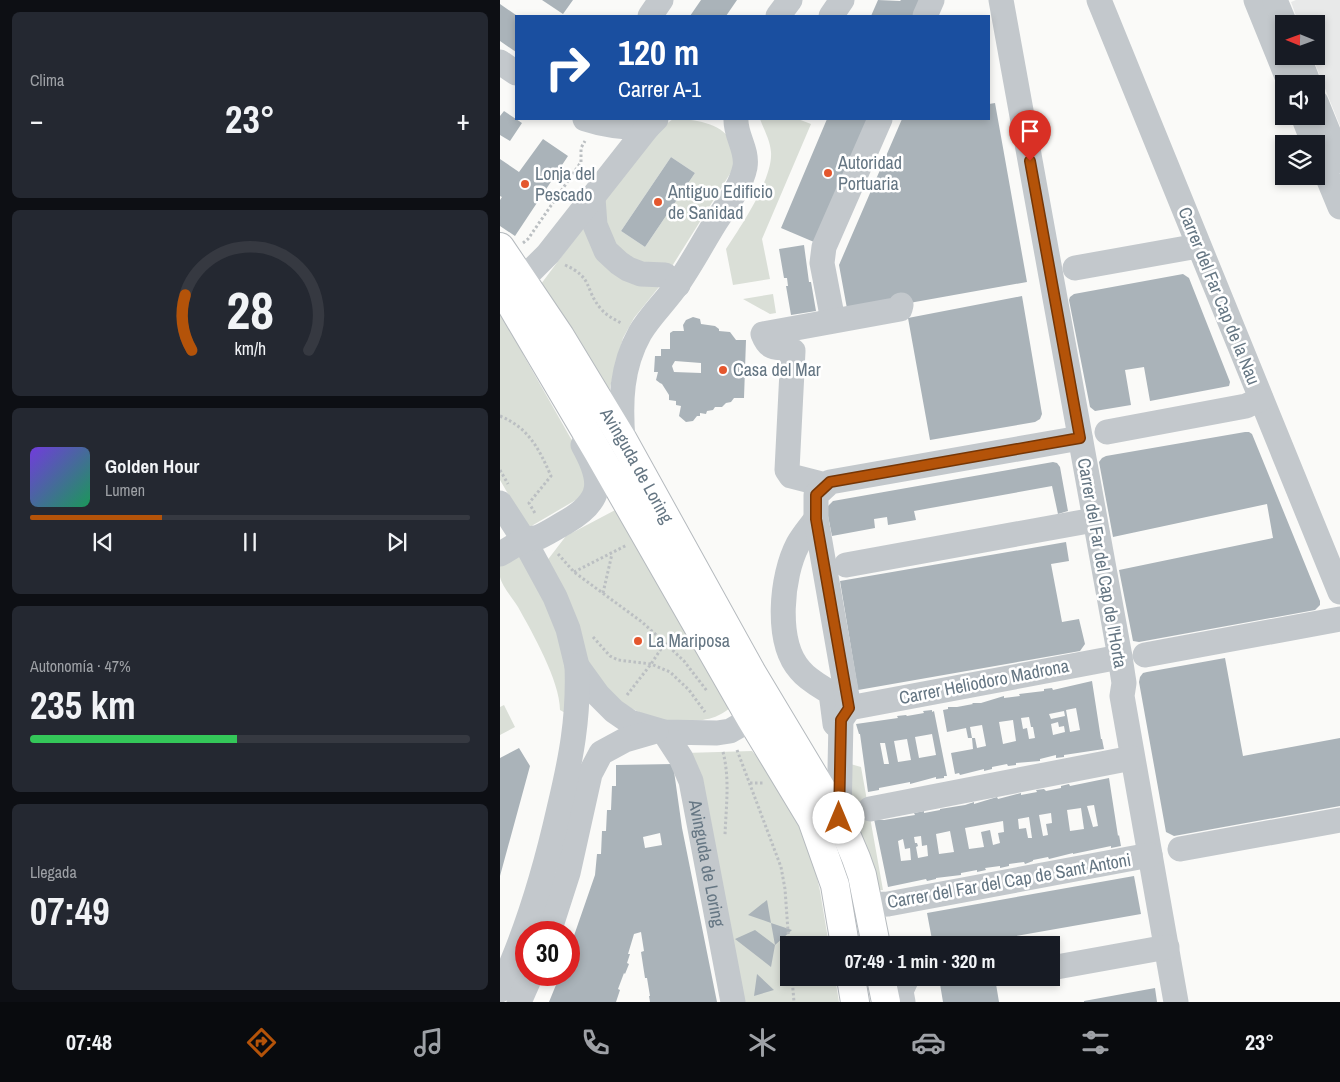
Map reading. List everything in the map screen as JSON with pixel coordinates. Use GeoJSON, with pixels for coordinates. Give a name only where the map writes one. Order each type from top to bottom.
{"type":"FeatureCollection","features":[{"type":"Feature","properties":{"kind":"main road","name":"Avinguda de Loring"},"geometry":{"type":"LineString","coordinates":[[500,247],[511,283],[515,311],[537,346],[751,719],[812,820],[835,885],[844,936]]}},
{"type":"Feature","properties":{"kind":"main road","name":"Avinguda de Loring"},"geometry":{"type":"LineString","coordinates":[[511,283],[560,336],[623,440],[761,690],[839,818],[856,858],[869,905],[874,936]]}},
{"type":"Feature","properties":{"kind":"main road"},"geometry":{"type":"LineString","coordinates":[[852,986],[855,1002]]}},
{"type":"Feature","properties":{"kind":"main road"},"geometry":{"type":"LineString","coordinates":[[883,986],[886,1002]]}},
{"type":"Feature","properties":{"kind":"street"},"geometry":{"type":"LineString","coordinates":[[651,15],[661,0]]}},
{"type":"Feature","properties":{"kind":"street"},"geometry":{"type":"LineString","coordinates":[[832,15],[842,0]]}},
{"type":"Feature","properties":{"kind":"street"},"geometry":{"type":"LineString","coordinates":[[925,15],[932,0]]}},
{"type":"Feature","properties":{"kind":"street","name":"Carrer del Far del Cap de l'Horta"},"geometry":{"type":"LineString","coordinates":[[1001,0],[1120,656],[1124,683],[1122,696],[1132,758],[1163,855],[1167,946],[1176,1002]]}},
{"type":"Feature","properties":{"kind":"street","name":"Carrer del Far Cap de la Nau"},"geometry":{"type":"LineString","coordinates":[[1099,0],[1340,592]]}},
{"type":"Feature","properties":{"kind":"street"},"geometry":{"type":"LineString","coordinates":[[1256,0],[1286,75]]}},
{"type":"Feature","properties":{"kind":"street"},"geometry":{"type":"LineString","coordinates":[[1275,0],[1281,15]]}},
{"type":"Feature","properties":{"kind":"street"},"geometry":{"type":"LineString","coordinates":[[761,15],[782,4]]}},
{"type":"Feature","properties":{"kind":"street"},"geometry":{"type":"LineString","coordinates":[[500,62],[515,72]]}},
{"type":"Feature","properties":{"kind":"street"},"geometry":{"type":"LineString","coordinates":[[585,120],[605,141],[619,166]]}},
{"type":"Feature","properties":{"kind":"street"},"geometry":{"type":"LineString","coordinates":[[588,120],[625,128],[651,123]]}},
{"type":"Feature","properties":{"kind":"street"},"geometry":{"type":"LineString","coordinates":[[830,321],[831,310],[822,263],[824,247],[880,120]]}},
{"type":"Feature","properties":{"kind":"street"},"geometry":{"type":"LineString","coordinates":[[623,440],[622,390],[628,360],[640,332],[678,284],[739,185],[745,165],[742,143],[733,121]]}},
{"type":"Feature","properties":{"kind":"street"},"geometry":{"type":"LineString","coordinates":[[511,283],[548,254],[651,123]]}},
{"type":"Feature","properties":{"kind":"street"},"geometry":{"type":"LineString","coordinates":[[1325,124],[1340,161]]}},
{"type":"Feature","properties":{"kind":"street"},"geometry":{"type":"LineString","coordinates":[[1325,171],[1340,207]]}},
{"type":"Feature","properties":{"kind":"street"},"geometry":{"type":"LineString","coordinates":[[593,198],[595,225],[606,251],[628,269],[641,274],[665,275],[678,284]]}},
{"type":"Feature","properties":{"kind":"street"},"geometry":{"type":"LineString","coordinates":[[1075,268],[1198,246]]}},
{"type":"Feature","properties":{"kind":"street"},"geometry":{"type":"LineString","coordinates":[[839,818],[841,720],[849,708],[819,500],[790,476],[787,470],[793,351],[788,348],[774,348],[766,342],[763,334],[900,309],[901,305]]}},
{"type":"Feature","properties":{"kind":"street"},"geometry":{"type":"LineString","coordinates":[[500,554],[575,517],[590,505],[597,490],[597,478],[591,460],[538,368],[537,346]]}},
{"type":"Feature","properties":{"kind":"street"},"geometry":{"type":"LineString","coordinates":[[1108,432],[1246,406],[1261,399]]}},
{"type":"Feature","properties":{"kind":"street"},"geometry":{"type":"LineString","coordinates":[[840,752],[831,693],[812,681],[799,669],[787,645],[784,613],[786,578],[798,544],[819,500],[830,482],[1080,438]]}},
{"type":"Feature","properties":{"kind":"street"},"geometry":{"type":"LineString","coordinates":[[500,503],[533,537],[568,629],[577,666],[578,698],[576,728],[549,852],[534,903],[500,990]]}},
{"type":"Feature","properties":{"kind":"street"},"geometry":{"type":"LineString","coordinates":[[846,564],[1094,520]]}},
{"type":"Feature","properties":{"kind":"street"},"geometry":{"type":"LineString","coordinates":[[1145,655],[1340,619]]}},
{"type":"Feature","properties":{"kind":"street","name":"Carrer Heliodoro Madrona"},"geometry":{"type":"LineString","coordinates":[[849,708],[1120,656]]}},
{"type":"Feature","properties":{"kind":"street"},"geometry":{"type":"LineString","coordinates":[[577,666],[598,695],[614,711],[630,722],[660,731]]}},
{"type":"Feature","properties":{"kind":"street","name":"Carrer del Far del Cap de l'Horta"},"geometry":{"type":"LineString","coordinates":[[1124,683],[1130,693],[1163,855],[1186,1002]]}},
{"type":"Feature","properties":{"kind":"street"},"geometry":{"type":"LineString","coordinates":[[552,921],[568,873],[590,774],[601,753],[624,740],[660,731],[730,731],[751,719],[761,690]]}},
{"type":"Feature","properties":{"kind":"street","name":"Avinguda de Loring"},"geometry":{"type":"LineString","coordinates":[[660,731],[680,758],[691,781],[733,1002]]}},
{"type":"Feature","properties":{"kind":"street"},"geometry":{"type":"LineString","coordinates":[[870,809],[1132,758]]}},
{"type":"Feature","properties":{"kind":"street","name":"Carrer del Far del Cap de Sant Antoni"},"geometry":{"type":"LineString","coordinates":[[869,905],[888,904],[1163,855],[1340,820]]}},
{"type":"Feature","properties":{"kind":"street"},"geometry":{"type":"LineString","coordinates":[[1060,966],[1167,946]]}},
{"type":"Feature","properties":{"kind":"street"},"geometry":{"type":"LineString","coordinates":[[519,1002],[526,986]]}},
{"type":"Feature","properties":{"kind":"street"},"geometry":{"type":"LineString","coordinates":[[903,986],[901,991],[903,1002]]}},
{"type":"Feature","properties":{"kind":"path"},"geometry":{"type":"LineString","coordinates":[[528,239],[581,162],[581,148]]}},
{"type":"Feature","properties":{"kind":"path"},"geometry":{"type":"LineString","coordinates":[[560,262],[577,270],[583,276],[601,310],[609,317],[640,332]]}},
{"type":"Feature","properties":{"kind":"path"},"geometry":{"type":"LineString","coordinates":[[500,416],[514,422],[539,448],[551,476],[529,503],[533,537]]}},
{"type":"Feature","properties":{"kind":"path"},"geometry":{"type":"LineString","coordinates":[[574,572],[629,544]]}},
{"type":"Feature","properties":{"kind":"path"},"geometry":{"type":"LineString","coordinates":[[603,593],[612,553]]}},
{"type":"Feature","properties":{"kind":"path"},"geometry":{"type":"LineString","coordinates":[[622,702],[665,643]]}},
{"type":"Feature","properties":{"kind":"path"},"geometry":{"type":"LineString","coordinates":[[793,986],[794,1002]]}},
{"type":"Feature","properties":{"kind":"shaded area"},"geometry":{"type":"Polygon","coordinates":[[[1296,0],[1340,0],[1340,126],[1325,88],[1325,75],[1320,75],[1316,65],[1325,65],[1325,15],[1296,15],[1291,2],[1296,0]]]}},
{"type":"Feature","properties":{"kind":"shaded area"},"geometry":{"type":"Polygon","coordinates":[[[672,120],[689,120],[713,126],[726,135],[732,143],[738,161],[659,287],[634,318],[623,338],[607,399],[541,284],[654,133],[672,120]],[[671,157],[621,231],[645,247],[695,173],[671,157]]]}},
{"type":"Feature","properties":{"kind":"shaded area"},"geometry":{"type":"Polygon","coordinates":[[[760,120],[801,120],[811,124],[762,239],[770,279],[733,285],[726,249],[762,188],[770,163],[771,152],[760,120]]]}},
{"type":"Feature","properties":{"kind":"shaded area"},"geometry":{"type":"Polygon","coordinates":[[[773,294],[776,313],[770,314],[743,299],[773,294]]]}},
{"type":"Feature","properties":{"kind":"shaded area"},"geometry":{"type":"Polygon","coordinates":[[[500,306],[524,356],[587,467],[586,494],[528,528],[500,480],[500,306]]]}},
{"type":"Feature","properties":{"kind":"shaded area"},"geometry":{"type":"Polygon","coordinates":[[[619,508],[733,705],[722,714],[709,719],[689,721],[658,718],[637,711],[609,692],[601,683],[592,671],[578,643],[546,562],[566,536],[619,508]]]}},
{"type":"Feature","properties":{"kind":"shaded area"},"geometry":{"type":"Polygon","coordinates":[[[518,551],[552,612],[568,666],[567,714],[560,710],[559,698],[550,671],[518,607],[500,577],[500,562],[518,551]]]}},
{"type":"Feature","properties":{"kind":"shaded area"},"geometry":{"type":"Polygon","coordinates":[[[504,705],[515,727],[500,735],[500,707],[504,705]]]}},
{"type":"Feature","properties":{"kind":"shaded area"},"geometry":{"type":"Polygon","coordinates":[[[752,751],[780,782],[799,821],[812,856],[828,936],[780,936],[780,986],[836,986],[839,1002],[728,1002],[685,753],[752,751]]]}},
{"type":"Feature","properties":{"kind":"shaded area"},"geometry":{"type":"Polygon","coordinates":[[[847,763],[861,767],[883,890],[876,890],[846,812],[847,763]]]}},
{"type":"Feature","properties":{"kind":"building"},"geometry":{"type":"Polygon","coordinates":[[[542,0],[573,0],[563,14],[542,0]]]}},
{"type":"Feature","properties":{"kind":"building"},"geometry":{"type":"Polygon","coordinates":[[[701,0],[737,0],[727,15],[691,15],[701,0]]]}},
{"type":"Feature","properties":{"kind":"building"},"geometry":{"type":"Polygon","coordinates":[[[878,0],[925,0],[918,15],[871,15],[878,0]]]}},
{"type":"Feature","properties":{"kind":"building"},"geometry":{"type":"Polygon","coordinates":[[[500,4],[516,15],[515,51],[500,41],[500,4]]]}},
{"type":"Feature","properties":{"kind":"building"},"geometry":{"type":"Polygon","coordinates":[[[995,103],[1027,282],[848,314],[839,265],[902,120],[990,120],[990,104],[995,103]]]}},
{"type":"Feature","properties":{"kind":"building"},"geometry":{"type":"Polygon","coordinates":[[[504,111],[522,123],[510,141],[500,135],[500,116],[504,111]]]}},
{"type":"Feature","properties":{"kind":"building","name":"Autoridad Portuaria"},"geometry":{"type":"Polygon","coordinates":[[[827,120],[874,120],[821,245],[781,228],[827,120]]]}},
{"type":"Feature","properties":{"kind":"building","name":"Lonja del Pescado"},"geometry":{"type":"Polygon","coordinates":[[[543,139],[568,156],[515,236],[500,226],[500,200],[502,197],[500,196],[500,159],[519,172],[543,139]]]}},
{"type":"Feature","properties":{"kind":"building","name":"Antiguo Edificio de Sanidad"},"geometry":{"type":"Polygon","coordinates":[[[671,157],[695,173],[645,247],[621,231],[671,157]]]}},
{"type":"Feature","properties":{"kind":"building"},"geometry":{"type":"Polygon","coordinates":[[[804,245],[809,282],[811,282],[816,311],[791,315],[786,286],[788,286],[787,278],[784,278],[779,249],[804,245]]]}},
{"type":"Feature","properties":{"kind":"building"},"geometry":{"type":"Polygon","coordinates":[[[1183,274],[1189,278],[1230,382],[1229,386],[1150,401],[1144,367],[1125,370],[1131,405],[1095,411],[1090,407],[1069,300],[1070,297],[1074,294],[1183,274]]]}},
{"type":"Feature","properties":{"kind":"building"},"geometry":{"type":"Polygon","coordinates":[[[1022,296],[1042,414],[1040,419],[1035,422],[930,440],[908,318],[1022,296]]]}},
{"type":"Feature","properties":{"kind":"building","name":"Casa del Mar"},"geometry":{"type":"Polygon","coordinates":[[[693,317],[700,319],[701,324],[715,326],[719,331],[730,332],[736,340],[746,340],[744,398],[734,398],[722,407],[715,407],[713,410],[707,411],[706,414],[700,413],[700,416],[697,416],[693,421],[686,422],[679,416],[681,406],[676,405],[676,401],[669,400],[669,395],[662,384],[656,380],[658,372],[654,372],[655,356],[661,356],[661,349],[670,349],[670,333],[673,331],[684,331],[683,325],[686,320],[693,317]],[[675,361],[672,366],[674,372],[701,373],[701,363],[675,361]]]}},
{"type":"Feature","properties":{"kind":"building"},"geometry":{"type":"Polygon","coordinates":[[[1245,432],[1252,434],[1320,605],[1315,610],[1139,642],[1133,641],[1119,570],[1273,538],[1267,504],[1113,537],[1099,462],[1106,456],[1245,432]]]}},
{"type":"Feature","properties":{"kind":"building"},"geometry":{"type":"Polygon","coordinates":[[[1053,462],[1057,463],[1060,467],[1068,511],[1058,514],[1052,486],[914,511],[916,520],[888,525],[887,517],[874,519],[875,528],[832,536],[827,507],[833,501],[1053,462]]]}},
{"type":"Feature","properties":{"kind":"building"},"geometry":{"type":"Polygon","coordinates":[[[1066,542],[1069,561],[1051,564],[1062,622],[1079,619],[1085,644],[1080,651],[858,690],[840,581],[1066,542]]]}},
{"type":"Feature","properties":{"kind":"building"},"geometry":{"type":"Polygon","coordinates":[[[1225,658],[1243,756],[1340,738],[1340,806],[1174,836],[1166,832],[1139,682],[1140,677],[1143,673],[1147,672],[1225,658]]]}},
{"type":"Feature","properties":{"kind":"building"},"geometry":{"type":"Polygon","coordinates":[[[1092,681],[1104,749],[1056,758],[1056,755],[1040,759],[1040,761],[1016,763],[1016,765],[1008,766],[1007,764],[984,771],[984,769],[960,775],[959,773],[955,774],[951,753],[973,749],[972,738],[968,738],[966,728],[947,732],[943,710],[948,709],[948,707],[981,703],[1004,696],[1004,698],[1020,696],[1019,694],[1044,691],[1044,689],[1052,688],[1053,690],[1092,681]],[[1076,708],[1066,710],[1070,732],[1080,730],[1076,708]],[[1064,711],[1049,714],[1051,719],[1065,716],[1064,711]],[[1029,717],[1021,718],[1023,729],[1027,728],[1029,739],[1035,738],[1029,717]],[[1013,720],[999,722],[1003,744],[1016,741],[1013,720]],[[1058,722],[1051,724],[1053,735],[1065,732],[1064,726],[1059,727],[1058,722]],[[982,725],[970,727],[972,738],[975,738],[977,748],[986,746],[982,725]]]}},
{"type":"Feature","properties":{"kind":"building"},"geometry":{"type":"Polygon","coordinates":[[[923,711],[934,711],[947,776],[879,788],[879,790],[868,792],[860,734],[856,724],[924,713],[923,711]],[[932,734],[915,737],[919,758],[936,755],[932,734]],[[907,739],[894,741],[898,762],[911,760],[907,739]],[[880,743],[884,764],[889,764],[885,743],[880,743]]]}},
{"type":"Feature","properties":{"kind":"building"},"geometry":{"type":"Polygon","coordinates":[[[519,748],[530,766],[500,876],[500,758],[519,748]]]}},
{"type":"Feature","properties":{"kind":"building"},"geometry":{"type":"Polygon","coordinates":[[[673,764],[682,828],[717,1002],[650,1002],[641,952],[644,951],[641,932],[634,934],[628,954],[630,954],[627,963],[629,964],[618,989],[620,990],[616,1002],[549,1002],[556,986],[580,986],[579,921],[595,875],[597,854],[601,854],[602,831],[606,831],[607,810],[611,810],[612,786],[616,786],[616,765],[673,764]],[[660,833],[643,837],[645,848],[662,845],[660,833]]]}},
{"type":"Feature","properties":{"kind":"building"},"geometry":{"type":"Polygon","coordinates":[[[1109,778],[1121,846],[1111,848],[1111,846],[1049,859],[1048,857],[1025,864],[1024,862],[1009,864],[1009,866],[1000,868],[1000,866],[985,868],[986,870],[977,872],[977,870],[961,873],[961,875],[927,881],[926,879],[888,887],[874,819],[884,820],[915,815],[914,813],[924,811],[924,813],[974,802],[974,804],[997,797],[998,799],[1044,789],[1046,791],[1069,784],[1070,786],[1109,778]],[[1094,805],[1087,806],[1093,827],[1098,826],[1094,805]],[[1081,808],[1067,810],[1070,831],[1084,829],[1081,808]],[[1051,813],[1039,815],[1043,836],[1048,835],[1046,824],[1052,823],[1051,813]],[[1029,817],[1018,819],[1019,829],[1026,828],[1028,838],[1032,838],[1029,817]],[[1003,821],[965,828],[969,849],[984,847],[981,832],[990,830],[993,845],[1000,843],[998,833],[1004,832],[1003,821]],[[950,831],[936,834],[939,854],[954,852],[950,831]],[[921,836],[914,837],[915,843],[918,846],[916,847],[918,858],[928,856],[927,845],[922,846],[921,836]],[[903,839],[898,841],[901,861],[911,860],[910,848],[905,849],[903,839]]]}},
{"type":"Feature","properties":{"kind":"building"},"geometry":{"type":"Polygon","coordinates":[[[1134,876],[1141,914],[1016,936],[931,936],[927,913],[1134,876]]]}},
{"type":"Feature","properties":{"kind":"building"},"geometry":{"type":"Polygon","coordinates":[[[767,900],[771,923],[748,915],[767,900]]]}},
{"type":"Feature","properties":{"kind":"building"},"geometry":{"type":"Polygon","coordinates":[[[771,923],[792,930],[785,936],[780,936],[780,941],[775,945],[771,923]]]}},
{"type":"Feature","properties":{"kind":"building"},"geometry":{"type":"Polygon","coordinates":[[[755,930],[775,945],[771,967],[735,939],[755,930]]]}},
{"type":"Feature","properties":{"kind":"building"},"geometry":{"type":"Polygon","coordinates":[[[757,974],[774,990],[754,996],[757,974]]]}},
{"type":"Feature","properties":{"kind":"building"},"geometry":{"type":"Polygon","coordinates":[[[940,986],[996,986],[999,1002],[943,1002],[940,986]]]}},
{"type":"Feature","properties":{"kind":"building"},"geometry":{"type":"Polygon","coordinates":[[[1155,988],[1157,1002],[1084,1002],[1084,1001],[1155,988]]]}},
{"type":"Feature","properties":{"kind":"place","name":"Autoridad Portuaria"},"geometry":{"type":"Point","coordinates":[828,173]}},
{"type":"Feature","properties":{"kind":"place","name":"Lonja del Pescado"},"geometry":{"type":"Point","coordinates":[525,184]}},
{"type":"Feature","properties":{"kind":"place","name":"Antiguo Edificio de Sanidad"},"geometry":{"type":"Point","coordinates":[658,202]}},
{"type":"Feature","properties":{"kind":"place","name":"Casa del Mar"},"geometry":{"type":"Point","coordinates":[723,370]}},
{"type":"Feature","properties":{"kind":"place","name":"La Mariposa"},"geometry":{"type":"Point","coordinates":[638,641]}},
{"type":"Feature","properties":{"kind":"route"},"geometry":{"type":"LineString","coordinates":[[839,818],[841,720],[849,708],[816,519],[816,495],[830,482],[1080,438],[1030,161]]}}]}
